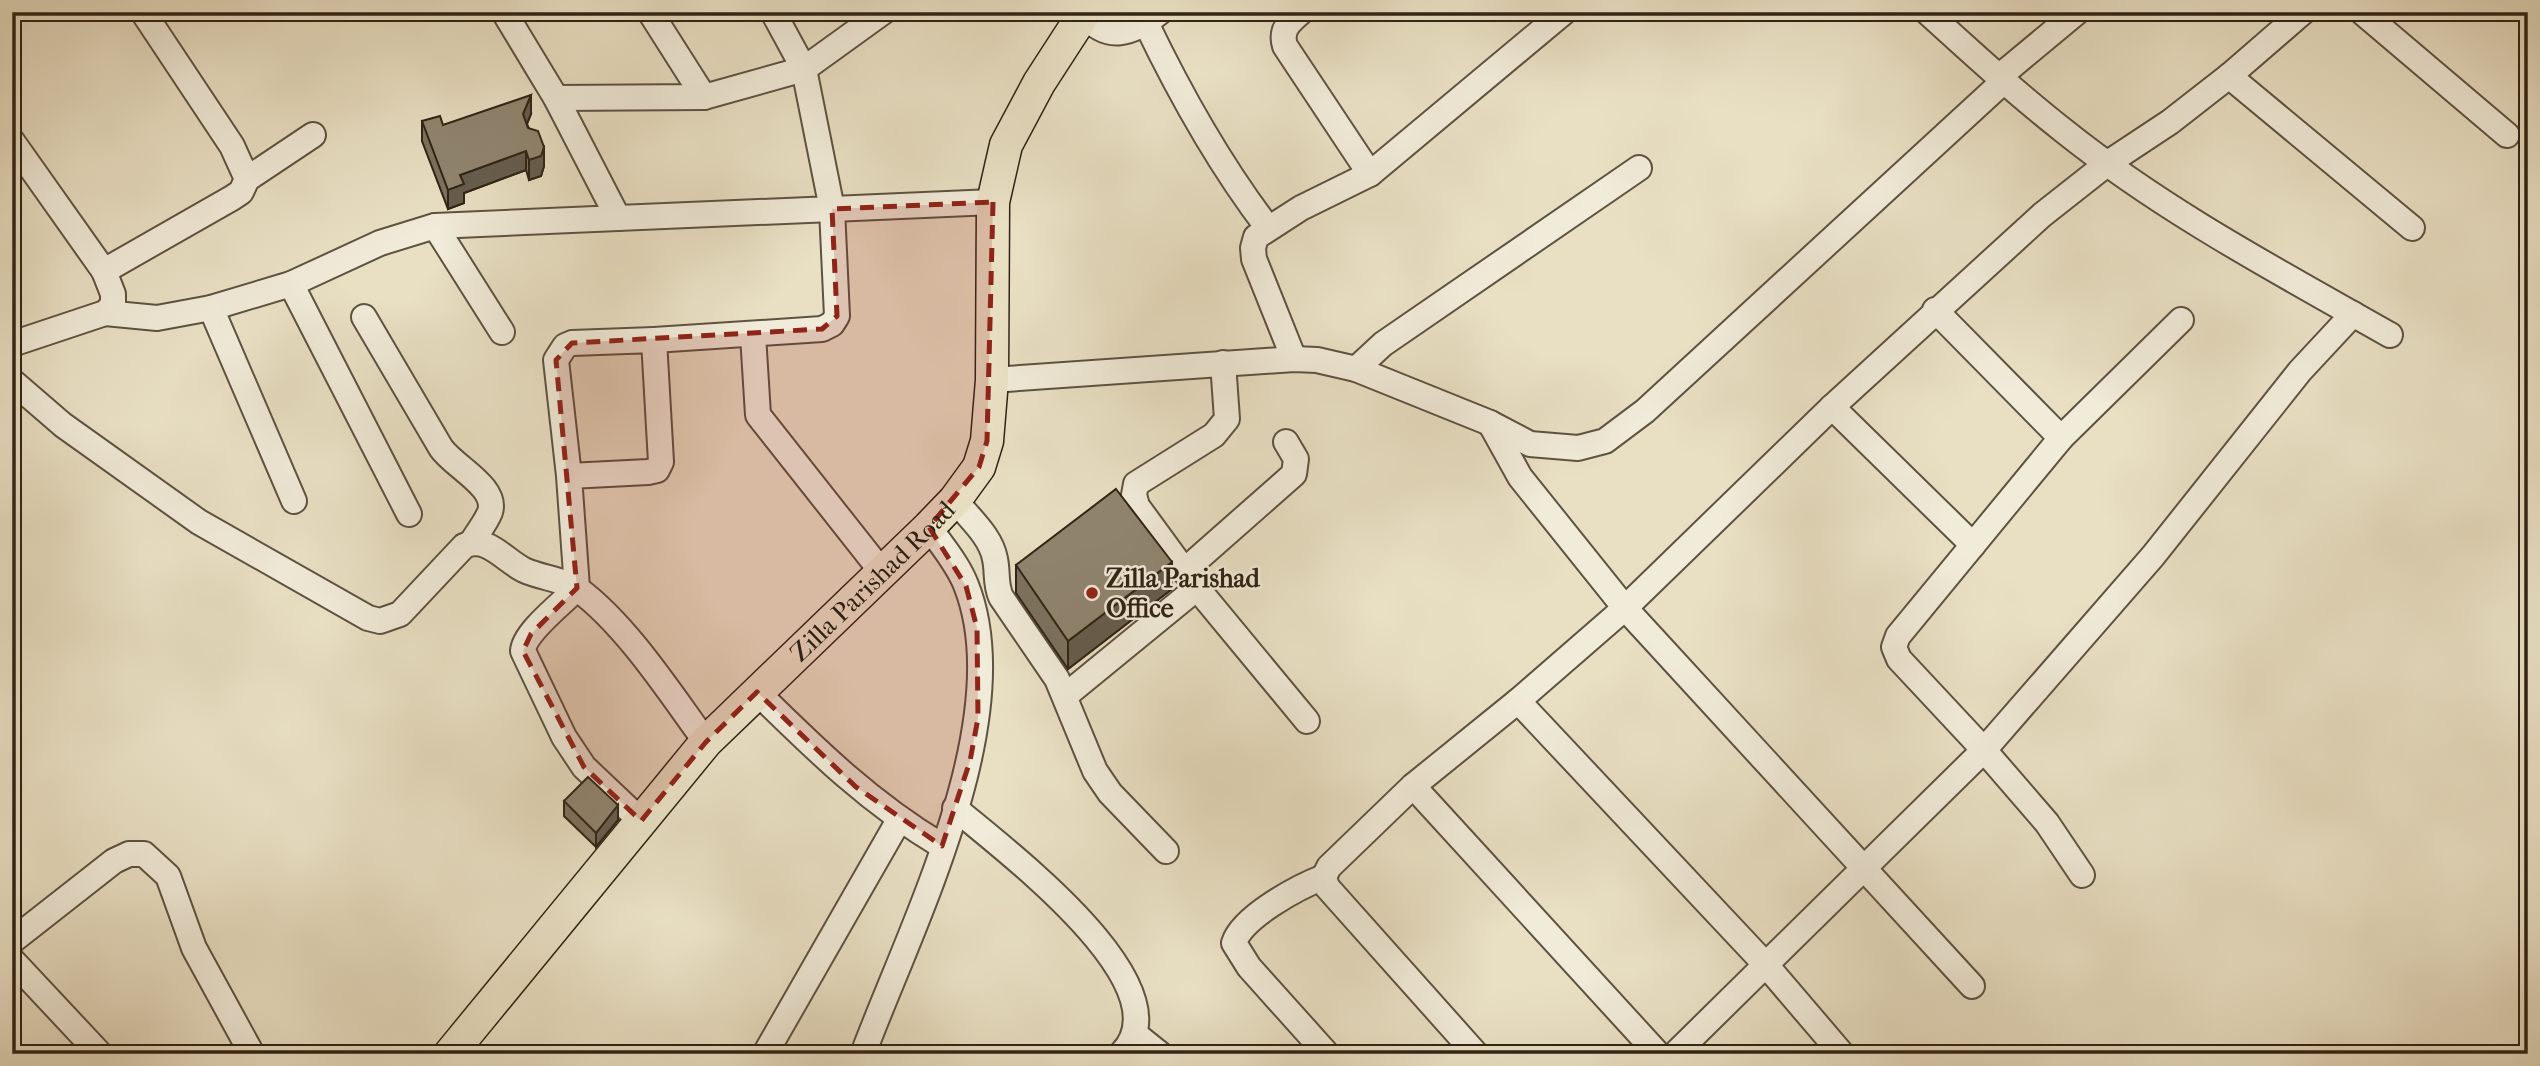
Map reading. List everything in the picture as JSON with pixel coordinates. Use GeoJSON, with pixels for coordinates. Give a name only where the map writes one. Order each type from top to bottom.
{"type":"FeatureCollection","features":[{"type":"Feature","properties":{"kind":"main road","name":"Zilla Parishad Road"},"geometry":{"type":"LineString","coordinates":[[450,1054],[706,742],[929,527],[955,500],[979,467],[987,441],[992,380],[993,202],[1006,145],[1039,83],[1084,13]]}},
{"type":"Feature","properties":{"kind":"street"},"geometry":{"type":"LineString","coordinates":[[144,12],[232,146],[247,179]]}},
{"type":"Feature","properties":{"kind":"street"},"geometry":{"type":"LineString","coordinates":[[504,12],[556,98],[618,218]]}},
{"type":"Feature","properties":{"kind":"street"},"geometry":{"type":"LineString","coordinates":[[650,12],[704,97]]}},
{"type":"Feature","properties":{"kind":"street"},"geometry":{"type":"LineString","coordinates":[[641,821],[584,767],[564,737],[523,651],[524,643],[531,634],[577,589],[569,476],[556,360],[559,353],[572,343],[822,329],[832,324],[837,316],[832,209],[804,69],[773,12]]}},
{"type":"Feature","properties":{"kind":"street"},"geometry":{"type":"LineString","coordinates":[[556,98],[704,97],[804,69],[883,12]]}},
{"type":"Feature","properties":{"kind":"street"},"geometry":{"type":"LineString","coordinates":[[1301,12],[1286,25],[1282,37],[1285,46],[1370,174]]}},
{"type":"Feature","properties":{"kind":"street"},"geometry":{"type":"LineString","coordinates":[[1294,359],[1254,259],[1256,237],[1370,174],[1564,12]]}},
{"type":"Feature","properties":{"kind":"street"},"geometry":{"type":"LineString","coordinates":[[992,380],[1223,363],[1317,360],[1356,369],[1490,423],[1530,444],[1578,448],[1605,441],[1645,411],[2001,76],[2077,12]]}},
{"type":"Feature","properties":{"kind":"street"},"geometry":{"type":"LineString","coordinates":[[1476,1054],[1326,887],[1324,877],[1329,867],[1413,786],[1518,701],[1625,608],[1832,407],[2042,215],[2108,163],[2169,122],[2229,76],[2303,12]]}},
{"type":"Feature","properties":{"kind":"street"},"geometry":{"type":"LineString","coordinates":[[2362,12],[2507,135]]}},
{"type":"Feature","properties":{"kind":"street"},"geometry":{"type":"LineString","coordinates":[[1084,13],[1109,33],[1122,34],[1153,18],[1194,117],[1241,193],[1268,228]]}},
{"type":"Feature","properties":{"kind":"street"},"geometry":{"type":"LineString","coordinates":[[1938,15],[2064,132],[2185,215],[2390,335]]}},
{"type":"Feature","properties":{"kind":"street"},"geometry":{"type":"LineString","coordinates":[[2229,76],[2412,228]]}},
{"type":"Feature","properties":{"kind":"street"},"geometry":{"type":"LineString","coordinates":[[104,271],[232,198],[240,192],[247,179],[313,135]]}},
{"type":"Feature","properties":{"kind":"street"},"geometry":{"type":"LineString","coordinates":[[12,141],[104,271],[113,294],[113,305],[105,313]]}},
{"type":"Feature","properties":{"kind":"street"},"geometry":{"type":"LineString","coordinates":[[1356,369],[1384,344],[1639,168]]}},
{"type":"Feature","properties":{"kind":"street"},"geometry":{"type":"LineString","coordinates":[[12,344],[105,313],[157,318],[211,308],[291,284],[380,243],[435,226],[993,202]]}},
{"type":"Feature","properties":{"kind":"street"},"geometry":{"type":"LineString","coordinates":[[435,226],[502,332]]}},
{"type":"Feature","properties":{"kind":"street"},"geometry":{"type":"LineString","coordinates":[[291,284],[409,514]]}},
{"type":"Feature","properties":{"kind":"street"},"geometry":{"type":"LineString","coordinates":[[211,308],[294,500]]}},
{"type":"Feature","properties":{"kind":"street"},"geometry":{"type":"LineString","coordinates":[[1936,310],[2061,438]]}},
{"type":"Feature","properties":{"kind":"street"},"geometry":{"type":"LineString","coordinates":[[1675,1054],[1984,750],[2153,556],[2300,371],[2353,314]]}},
{"type":"Feature","properties":{"kind":"street"},"geometry":{"type":"LineString","coordinates":[[12,381],[63,425],[200,522],[368,618],[380,621],[400,614],[464,546],[472,541],[491,510],[489,494],[482,485],[449,460],[441,448],[364,317]]}},
{"type":"Feature","properties":{"kind":"street"},"geometry":{"type":"LineString","coordinates":[[2082,875],[2047,823],[1984,750],[1899,659],[1894,647],[1898,636],[2061,438],[2181,320]]}},
{"type":"Feature","properties":{"kind":"street"},"geometry":{"type":"LineString","coordinates":[[752,335],[758,415],[882,572]]}},
{"type":"Feature","properties":{"kind":"street"},"geometry":{"type":"LineString","coordinates":[[569,476],[657,470],[661,462],[654,340]]}},
{"type":"Feature","properties":{"kind":"street"},"geometry":{"type":"LineString","coordinates":[[1223,363],[1227,419],[1214,435],[1136,484],[1133,495],[1137,506],[1190,579],[1307,721]]}},
{"type":"Feature","properties":{"kind":"street"},"geometry":{"type":"LineString","coordinates":[[1832,407],[1973,545]]}},
{"type":"Feature","properties":{"kind":"street"},"geometry":{"type":"LineString","coordinates":[[1490,423],[1520,477],[1625,608],[1866,867],[1972,986]]}},
{"type":"Feature","properties":{"kind":"street"},"geometry":{"type":"LineString","coordinates":[[1065,696],[1190,579],[1294,474],[1296,459],[1286,442]]}},
{"type":"Feature","properties":{"kind":"street"},"geometry":{"type":"LineString","coordinates":[[955,500],[991,544],[995,559],[996,586],[1001,597],[1057,679],[1095,771],[1110,793],[1166,851]]}},
{"type":"Feature","properties":{"kind":"street"},"geometry":{"type":"LineString","coordinates":[[863,1054],[942,846],[970,761],[978,718],[977,628],[966,586],[929,527]]}},
{"type":"Feature","properties":{"kind":"street"},"geometry":{"type":"LineString","coordinates":[[472,541],[482,542],[523,570],[577,589],[617,626],[706,742]]}},
{"type":"Feature","properties":{"kind":"street"},"geometry":{"type":"LineString","coordinates":[[757,692],[856,787],[899,820],[942,846]]}},
{"type":"Feature","properties":{"kind":"street"},"geometry":{"type":"LineString","coordinates":[[1518,701],[1766,965],[1842,1054]]}},
{"type":"Feature","properties":{"kind":"street"},"geometry":{"type":"LineString","coordinates":[[1413,786],[1658,1054]]}},
{"type":"Feature","properties":{"kind":"street"},"geometry":{"type":"LineString","coordinates":[[955,808],[1055,894],[1108,949],[1123,973],[1134,1011],[1128,1044],[1160,1054]]}},
{"type":"Feature","properties":{"kind":"street"},"geometry":{"type":"LineString","coordinates":[[765,1054],[899,820]]}},
{"type":"Feature","properties":{"kind":"street"},"geometry":{"type":"LineString","coordinates":[[12,942],[114,861],[129,854],[144,854],[168,876],[194,948],[252,1054]]}},
{"type":"Feature","properties":{"kind":"street"},"geometry":{"type":"LineString","coordinates":[[1324,877],[1298,888],[1247,923],[1237,933],[1234,943],[1249,967],[1327,1054]]}},
{"type":"Feature","properties":{"kind":"street"},"geometry":{"type":"LineString","coordinates":[[12,960],[100,1054]]}},
{"type":"Feature","properties":{"kind":"highlighted area"},"geometry":{"type":"Polygon","coordinates":[[[993,202],[987,441],[979,467],[929,527],[966,586],[977,628],[978,718],[970,761],[942,846],[856,787],[757,692],[706,742],[641,821],[584,767],[523,651],[531,634],[577,588],[556,360],[572,343],[822,329],[837,316],[832,209],[993,202]]]}},
{"type":"Feature","properties":{"kind":"building"},"geometry":{"type":"Polygon","coordinates":[[[531,95],[523,114],[528,128],[538,131],[544,147],[541,156],[529,160],[526,151],[460,175],[464,184],[448,190],[422,121],[440,116],[443,125],[531,95]]]}},
{"type":"Feature","properties":{"kind":"building","name":"Zilla Parishad Office"},"geometry":{"type":"Polygon","coordinates":[[[1116,489],[1172,562],[1068,641],[1016,565],[1116,489]]]}},
{"type":"Feature","properties":{"kind":"building"},"geometry":{"type":"Polygon","coordinates":[[[588,777],[618,805],[596,833],[564,801],[588,777]]]}},
{"type":"Feature","properties":{"kind":"place","name":"Zilla Parishad Office"},"geometry":{"type":"Point","coordinates":[1092,593]}}]}
